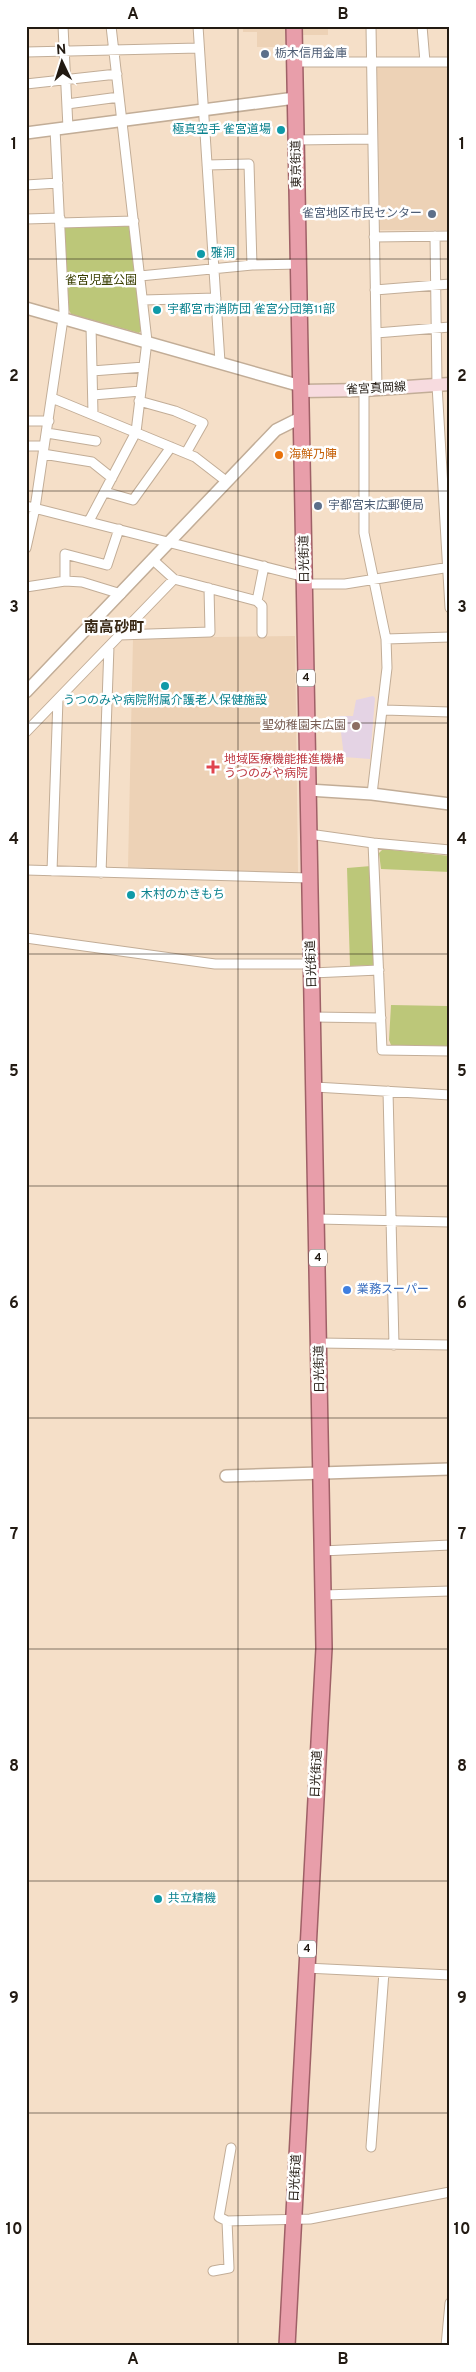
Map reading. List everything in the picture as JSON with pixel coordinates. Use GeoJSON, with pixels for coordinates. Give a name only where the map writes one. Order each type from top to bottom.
{"type":"FeatureCollection","features":[{"type":"Feature","properties":{"kind":"highway","name":"東京街道"},"geometry":{"type":"LineString","coordinates":[[294,26],[302,389]]}},
{"type":"Feature","properties":{"kind":"highway","name":"日光街道"},"geometry":{"type":"LineString","coordinates":[[287,2346],[322,1696],[324,1595],[314,1017],[309,878],[302,389]]}},
{"type":"Feature","properties":{"kind":"main road","name":"雀宮真岡線"},"geometry":{"type":"LineString","coordinates":[[302,389],[371,390],[443,384]]}},
{"type":"Feature","properties":{"kind":"street"},"geometry":{"type":"LineString","coordinates":[[63,26],[68,128]]}},
{"type":"Feature","properties":{"kind":"street"},"geometry":{"type":"LineString","coordinates":[[89,521],[136,432],[147,341],[111,26]]}},
{"type":"Feature","properties":{"kind":"street"},"geometry":{"type":"LineString","coordinates":[[198,26],[220,362]]}},
{"type":"Feature","properties":{"kind":"street"},"geometry":{"type":"LineString","coordinates":[[371,26],[371,140],[376,333],[371,390],[364,533],[386,639],[387,668],[384,710],[372,794]]}},
{"type":"Feature","properties":{"kind":"street"},"geometry":{"type":"LineString","coordinates":[[422,26],[425,62]]}},
{"type":"Feature","properties":{"kind":"street"},"geometry":{"type":"LineString","coordinates":[[26,52],[199,48]]}},
{"type":"Feature","properties":{"kind":"street"},"geometry":{"type":"LineString","coordinates":[[294,62],[450,62]]}},
{"type":"Feature","properties":{"kind":"street"},"geometry":{"type":"LineString","coordinates":[[26,84],[116,74]]}},
{"type":"Feature","properties":{"kind":"street"},"geometry":{"type":"LineString","coordinates":[[67,104],[119,97]]}},
{"type":"Feature","properties":{"kind":"street"},"geometry":{"type":"LineString","coordinates":[[26,133],[295,98]]}},
{"type":"Feature","properties":{"kind":"street"},"geometry":{"type":"LineString","coordinates":[[26,548],[31,507],[49,421],[64,318],[55,130]]}},
{"type":"Feature","properties":{"kind":"street"},"geometry":{"type":"LineString","coordinates":[[296,140],[371,140]]}},
{"type":"Feature","properties":{"kind":"street"},"geometry":{"type":"LineString","coordinates":[[207,165],[249,164],[252,265]]}},
{"type":"Feature","properties":{"kind":"street"},"geometry":{"type":"LineString","coordinates":[[26,185],[58,183]]}},
{"type":"Feature","properties":{"kind":"street"},"geometry":{"type":"LineString","coordinates":[[26,219],[134,221]]}},
{"type":"Feature","properties":{"kind":"street"},"geometry":{"type":"LineString","coordinates":[[435,236],[436,328],[443,384],[440,434],[450,608]]}},
{"type":"Feature","properties":{"kind":"street"},"geometry":{"type":"LineString","coordinates":[[374,237],[450,236]]}},
{"type":"Feature","properties":{"kind":"street"},"geometry":{"type":"LineString","coordinates":[[140,276],[252,265],[299,264]]}},
{"type":"Feature","properties":{"kind":"street"},"geometry":{"type":"LineString","coordinates":[[375,290],[450,284]]}},
{"type":"Feature","properties":{"kind":"street"},"geometry":{"type":"LineString","coordinates":[[143,300],[216,298]]}},
{"type":"Feature","properties":{"kind":"street"},"geometry":{"type":"LineString","coordinates":[[26,308],[220,362],[302,389]]}},
{"type":"Feature","properties":{"kind":"street"},"geometry":{"type":"LineString","coordinates":[[91,326],[93,414]]}},
{"type":"Feature","properties":{"kind":"street"},"geometry":{"type":"LineString","coordinates":[[376,333],[450,327]]}},
{"type":"Feature","properties":{"kind":"street"},"geometry":{"type":"LineString","coordinates":[[92,371],[144,367]]}},
{"type":"Feature","properties":{"kind":"street"},"geometry":{"type":"LineString","coordinates":[[92,395],[140,396],[203,423],[186,453]]}},
{"type":"Feature","properties":{"kind":"street"},"geometry":{"type":"LineString","coordinates":[[52,398],[195,457],[226,481]]}},
{"type":"Feature","properties":{"kind":"street"},"geometry":{"type":"LineString","coordinates":[[26,692],[276,430],[302,417]]}},
{"type":"Feature","properties":{"kind":"street"},"geometry":{"type":"LineString","coordinates":[[26,421],[49,421]]}},
{"type":"Feature","properties":{"kind":"street"},"geometry":{"type":"LineString","coordinates":[[47,433],[96,441]]}},
{"type":"Feature","properties":{"kind":"street"},"geometry":{"type":"LineString","coordinates":[[440,434],[450,434]]}},
{"type":"Feature","properties":{"kind":"street"},"geometry":{"type":"LineString","coordinates":[[26,446],[92,462],[112,478]]}},
{"type":"Feature","properties":{"kind":"street"},"geometry":{"type":"LineString","coordinates":[[105,492],[133,500],[171,447]]}},
{"type":"Feature","properties":{"kind":"street"},"geometry":{"type":"LineString","coordinates":[[31,507],[264,566],[305,581],[345,584],[449,568]]}},
{"type":"Feature","properties":{"kind":"street"},"geometry":{"type":"LineString","coordinates":[[65,580],[65,554],[107,565],[119,529]]}},
{"type":"Feature","properties":{"kind":"street"},"geometry":{"type":"LineString","coordinates":[[152,559],[174,579],[257,601],[262,606],[262,633]]}},
{"type":"Feature","properties":{"kind":"street"},"geometry":{"type":"LineString","coordinates":[[257,601],[264,566]]}},
{"type":"Feature","properties":{"kind":"street"},"geometry":{"type":"LineString","coordinates":[[26,732],[174,579]]}},
{"type":"Feature","properties":{"kind":"street"},"geometry":{"type":"LineString","coordinates":[[26,587],[65,580],[82,582],[121,594]]}},
{"type":"Feature","properties":{"kind":"street"},"geometry":{"type":"LineString","coordinates":[[120,635],[210,632],[209,588]]}},
{"type":"Feature","properties":{"kind":"street"},"geometry":{"type":"LineString","coordinates":[[386,639],[450,638]]}},
{"type":"Feature","properties":{"kind":"street"},"geometry":{"type":"LineString","coordinates":[[101,873],[108,646]]}},
{"type":"Feature","properties":{"kind":"street"},"geometry":{"type":"LineString","coordinates":[[52,871],[58,699]]}},
{"type":"Feature","properties":{"kind":"street"},"geometry":{"type":"LineString","coordinates":[[384,710],[450,712]]}},
{"type":"Feature","properties":{"kind":"street"},"geometry":{"type":"LineString","coordinates":[[308,790],[372,794],[450,804]]}},
{"type":"Feature","properties":{"kind":"street"},"geometry":{"type":"LineString","coordinates":[[309,834],[373,843],[450,850]]}},
{"type":"Feature","properties":{"kind":"street"},"geometry":{"type":"LineString","coordinates":[[373,843],[382,1050],[450,1051]]}},
{"type":"Feature","properties":{"kind":"street"},"geometry":{"type":"LineString","coordinates":[[26,870],[309,878]]}},
{"type":"Feature","properties":{"kind":"street"},"geometry":{"type":"LineString","coordinates":[[26,938],[215,964],[379,970]]}},
{"type":"Feature","properties":{"kind":"street"},"geometry":{"type":"LineString","coordinates":[[314,1017],[381,1018]]}},
{"type":"Feature","properties":{"kind":"street"},"geometry":{"type":"LineString","coordinates":[[315,1087],[450,1095]]}},
{"type":"Feature","properties":{"kind":"street"},"geometry":{"type":"LineString","coordinates":[[388,1091],[394,1345]]}},
{"type":"Feature","properties":{"kind":"street"},"geometry":{"type":"LineString","coordinates":[[318,1219],[450,1222]]}},
{"type":"Feature","properties":{"kind":"street"},"geometry":{"type":"LineString","coordinates":[[320,1343],[450,1345]]}},
{"type":"Feature","properties":{"kind":"street"},"geometry":{"type":"LineString","coordinates":[[226,1476],[450,1469]]}},
{"type":"Feature","properties":{"kind":"street"},"geometry":{"type":"LineString","coordinates":[[322,1552],[450,1545]]}},
{"type":"Feature","properties":{"kind":"street"},"geometry":{"type":"LineString","coordinates":[[324,1595],[450,1591]]}},
{"type":"Feature","properties":{"kind":"street"},"geometry":{"type":"LineString","coordinates":[[306,1968],[450,1976]]}},
{"type":"Feature","properties":{"kind":"street"},"geometry":{"type":"LineString","coordinates":[[371,2147],[384,1972]]}},
{"type":"Feature","properties":{"kind":"street"},"geometry":{"type":"LineString","coordinates":[[231,2148],[219,2217],[227,2221],[310,2219],[450,2192]]}},
{"type":"Feature","properties":{"kind":"street"},"geometry":{"type":"LineString","coordinates":[[213,2271],[229,2268],[227,2221]]}},
{"type":"Feature","properties":{"kind":"street"},"geometry":{"type":"LineString","coordinates":[[446,2346],[450,2303]]}},
{"type":"Feature","properties":{"kind":"shaded area"},"geometry":{"type":"Polygon","coordinates":[[[243,26],[285,26],[286,47],[257,47],[257,32],[243,32],[243,26]]]}},
{"type":"Feature","properties":{"kind":"shaded area"},"geometry":{"type":"Polygon","coordinates":[[[302,26],[328,26],[328,35],[302,35],[302,26]]]}},
{"type":"Feature","properties":{"kind":"shaded area"},"geometry":{"type":"Polygon","coordinates":[[[377,67],[450,67],[450,230],[380,230],[377,67]]]}},
{"type":"Feature","properties":{"kind":"shaded area","name":"地域医療機能推進機構 うつのみや病院"},"geometry":{"type":"Polygon","coordinates":[[[295,636],[298,872],[296,874],[128,867],[133,638],[295,636]]]}},
{"type":"Feature","properties":{"kind":"shaded area","name":"聖幼稚園末広園"},"geometry":{"type":"Polygon","coordinates":[[[373,696],[375,698],[370,759],[344,757],[339,716],[353,716],[356,700],[373,696]]]}},
{"type":"Feature","properties":{"kind":"green space","name":"雀宮児童公園"},"geometry":{"type":"Polygon","coordinates":[[[130,225],[141,331],[139,333],[71,314],[69,310],[63,227],[130,225]]]}},
{"type":"Feature","properties":{"kind":"green space"},"geometry":{"type":"Polygon","coordinates":[[[383,849],[450,856],[450,872],[381,869],[379,853],[383,849]]]}},
{"type":"Feature","properties":{"kind":"green space"},"geometry":{"type":"Polygon","coordinates":[[[371,866],[377,965],[350,966],[347,868],[371,866]]]}},
{"type":"Feature","properties":{"kind":"green space"},"geometry":{"type":"Polygon","coordinates":[[[391,1005],[447,1006],[447,1046],[391,1045],[389,1040],[391,1005]]]}},
{"type":"Feature","properties":{"kind":"place","name":"栃木信用金庫"},"geometry":{"type":"Point","coordinates":[265,54]}},
{"type":"Feature","properties":{"kind":"place","name":"極真空手 雀宮道場"},"geometry":{"type":"Point","coordinates":[281,130]}},
{"type":"Feature","properties":{"kind":"place","name":"雀宮地区市民センター"},"geometry":{"type":"Point","coordinates":[432,214]}},
{"type":"Feature","properties":{"kind":"place","name":"雅洞"},"geometry":{"type":"Point","coordinates":[201,254]}},
{"type":"Feature","properties":{"kind":"place","name":"宇都宮市消防団 雀宮分団第11部"},"geometry":{"type":"Point","coordinates":[157,310]}},
{"type":"Feature","properties":{"kind":"place","name":"海鮮乃陣"},"geometry":{"type":"Point","coordinates":[279,455]}},
{"type":"Feature","properties":{"kind":"place","name":"宇都宮末広郵便局"},"geometry":{"type":"Point","coordinates":[318,506]}},
{"type":"Feature","properties":{"kind":"place","name":"うつのみや病院附属介護老人保健施設"},"geometry":{"type":"Point","coordinates":[165,686]}},
{"type":"Feature","properties":{"kind":"place","name":"聖幼稚園末広園"},"geometry":{"type":"Point","coordinates":[356,726]}},
{"type":"Feature","properties":{"kind":"place","name":"地域医療機能推進機構 うつのみや病院"},"geometry":{"type":"Point","coordinates":[213,767]}},
{"type":"Feature","properties":{"kind":"place","name":"木村のかきもち"},"geometry":{"type":"Point","coordinates":[131,895]}},
{"type":"Feature","properties":{"kind":"place","name":"業務スーパー"},"geometry":{"type":"Point","coordinates":[347,1290]}},
{"type":"Feature","properties":{"kind":"place","name":"共立精機"},"geometry":{"type":"Point","coordinates":[158,1899]}},
{"type":"Feature","properties":{"kind":"district","name":"南高砂町"},"geometry":{"type":"Point","coordinates":[114,628]}}]}
